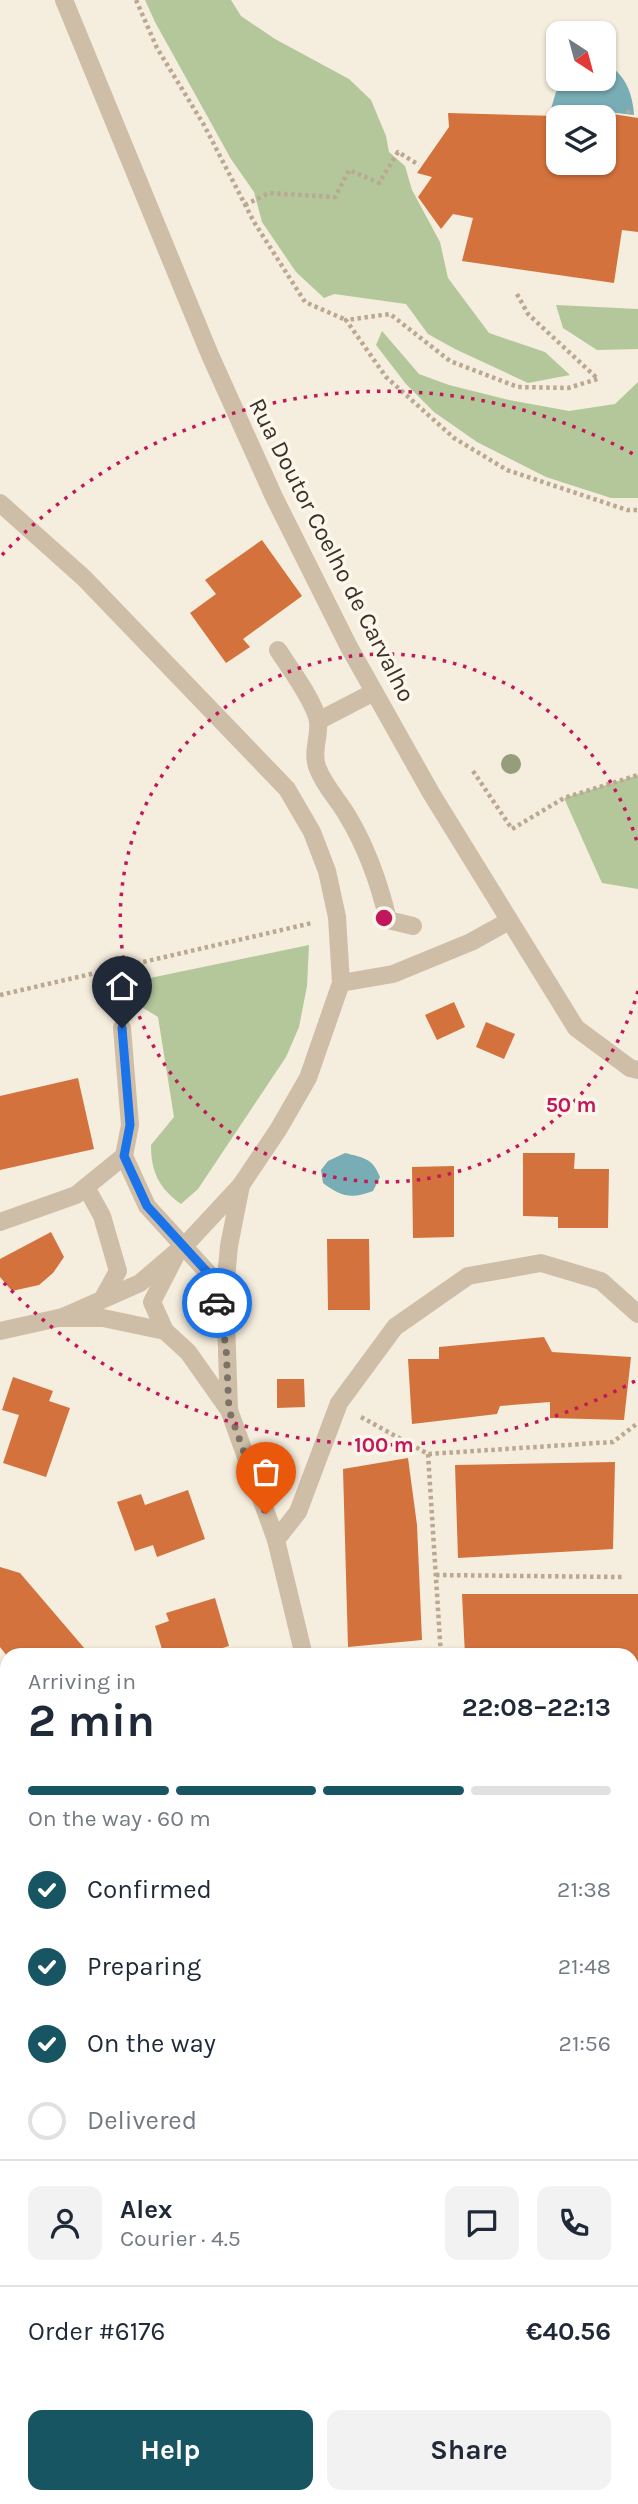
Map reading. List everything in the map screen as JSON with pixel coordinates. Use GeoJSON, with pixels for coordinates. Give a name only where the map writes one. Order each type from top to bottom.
{"type":"FeatureCollection","features":[{"type":"Feature","properties":{"kind":"street","name":"Rua Doutor Coelho de Carvalho"},"geometry":{"type":"LineString","coordinates":[[64,0],[210,355],[274,497],[349,647],[431,793],[576,1028],[630,1068],[638,1070]]}},
{"type":"Feature","properties":{"kind":"street"},"geometry":{"type":"LineString","coordinates":[[0,503],[84,578],[287,789],[312,832],[327,871],[337,917],[341,983],[308,1077],[278,1130],[241,1185],[181,1248],[140,1283],[57,1318],[0,1331]]}},
{"type":"Feature","properties":{"kind":"street"},"geometry":{"type":"LineString","coordinates":[[278,650],[302,685],[318,720],[317,768],[369,857],[388,920],[413,926]]}},
{"type":"Feature","properties":{"kind":"street"},"geometry":{"type":"LineString","coordinates":[[318,720],[374,692]]}},
{"type":"Feature","properties":{"kind":"street"},"geometry":{"type":"LineString","coordinates":[[341,983],[393,974],[471,942],[509,921]]}},
{"type":"Feature","properties":{"kind":"street"},"geometry":{"type":"LineString","coordinates":[[122,1028],[130,1125],[124,1156],[147,1206],[181,1248],[209,1274],[226,1346]]}},
{"type":"Feature","properties":{"kind":"street"},"geometry":{"type":"LineString","coordinates":[[0,1222],[76,1195],[124,1156]]}},
{"type":"Feature","properties":{"kind":"street"},"geometry":{"type":"LineString","coordinates":[[229,1410],[225,1290],[229,1246],[241,1185]]}},
{"type":"Feature","properties":{"kind":"street"},"geometry":{"type":"LineString","coordinates":[[86,1187],[102,1216],[118,1271],[103,1298]]}},
{"type":"Feature","properties":{"kind":"street"},"geometry":{"type":"LineString","coordinates":[[181,1248],[152,1302],[165,1331],[188,1352],[229,1410],[276,1540],[302,1648]]}},
{"type":"Feature","properties":{"kind":"street"},"geometry":{"type":"LineString","coordinates":[[276,1540],[298,1512],[339,1403],[395,1328],[468,1276],[541,1264],[601,1281],[638,1314]]}},
{"type":"Feature","properties":{"kind":"street"},"geometry":{"type":"LineString","coordinates":[[57,1318],[103,1318],[165,1331]]}},
{"type":"Feature","properties":{"kind":"path"},"geometry":{"type":"LineString","coordinates":[[136,0],[157,48],[204,125],[245,205],[305,302],[346,320],[386,377],[454,438],[507,470],[627,510],[638,510]]}},
{"type":"Feature","properties":{"kind":"path"},"geometry":{"type":"LineString","coordinates":[[245,205],[269,193],[335,197],[349,170],[379,183],[398,152],[419,165]]}},
{"type":"Feature","properties":{"kind":"path"},"geometry":{"type":"LineString","coordinates":[[346,320],[390,314],[450,361],[518,387],[568,388],[598,379],[528,314],[517,294]]}},
{"type":"Feature","properties":{"kind":"path"},"geometry":{"type":"LineString","coordinates":[[473,771],[512,829],[564,798],[638,775]]}},
{"type":"Feature","properties":{"kind":"path"},"geometry":{"type":"LineString","coordinates":[[0,995],[337,917]]}},
{"type":"Feature","properties":{"kind":"path"},"geometry":{"type":"LineString","coordinates":[[358,1416],[428,1454],[613,1442],[638,1423]]}},
{"type":"Feature","properties":{"kind":"path"},"geometry":{"type":"LineString","coordinates":[[428,1454],[441,1648]]}},
{"type":"Feature","properties":{"kind":"path"},"geometry":{"type":"LineString","coordinates":[[436,1575],[622,1577]]}},
{"type":"Feature","properties":{"kind":"green space"},"geometry":{"type":"Polygon","coordinates":[[[145,0],[231,0],[241,16],[275,39],[349,79],[371,100],[386,136],[389,152],[405,166],[412,190],[440,242],[448,278],[489,333],[545,352],[570,375],[528,383],[428,334],[406,304],[334,294],[324,298],[296,272],[262,222],[254,192],[231,159],[145,0]]]}},
{"type":"Feature","properties":{"kind":"green space"},"geometry":{"type":"Polygon","coordinates":[[[556,305],[638,309],[638,349],[597,350],[563,328],[556,305]]]}},
{"type":"Feature","properties":{"kind":"green space"},"geometry":{"type":"Polygon","coordinates":[[[382,331],[419,374],[449,385],[509,400],[569,411],[615,404],[638,382],[638,498],[611,498],[546,477],[477,442],[434,412],[406,384],[376,345],[382,331]]]}},
{"type":"Feature","properties":{"kind":"green space"},"geometry":{"type":"Polygon","coordinates":[[[638,775],[638,889],[602,883],[564,798],[638,775]]]}},
{"type":"Feature","properties":{"kind":"green space"},"geometry":{"type":"Polygon","coordinates":[[[309,945],[307,986],[299,1027],[286,1057],[198,1189],[181,1204],[167,1192],[158,1179],[151,1155],[151,1145],[174,1117],[158,1017],[117,992],[121,984],[309,945]]]}},
{"type":"Feature","properties":{"kind":"water"},"geometry":{"type":"Polygon","coordinates":[[[616,71],[626,85],[634,115],[616,113],[616,105],[552,105],[556,92],[616,91],[616,71]]]}},
{"type":"Feature","properties":{"kind":"water"},"geometry":{"type":"Polygon","coordinates":[[[345,1153],[366,1159],[374,1166],[380,1177],[373,1191],[347,1195],[323,1183],[321,1170],[328,1161],[345,1153]]]}},
{"type":"Feature","properties":{"kind":"building"},"geometry":{"type":"Polygon","coordinates":[[[448,113],[546,116],[546,175],[616,175],[616,114],[638,118],[638,232],[622,230],[614,283],[462,261],[473,218],[453,214],[441,229],[418,197],[432,177],[417,173],[449,127],[448,113]]]}},
{"type":"Feature","properties":{"kind":"building"},"geometry":{"type":"Polygon","coordinates":[[[262,540],[302,596],[243,639],[250,647],[226,663],[190,613],[216,594],[205,580],[262,540]]]}},
{"type":"Feature","properties":{"kind":"building"},"geometry":{"type":"Polygon","coordinates":[[[454,1002],[465,1027],[437,1040],[425,1015],[454,1002]]]}},
{"type":"Feature","properties":{"kind":"building"},"geometry":{"type":"Polygon","coordinates":[[[486,1022],[515,1034],[504,1059],[476,1047],[486,1022]]]}},
{"type":"Feature","properties":{"kind":"building"},"geometry":{"type":"Polygon","coordinates":[[[78,1078],[94,1149],[0,1170],[0,1096],[78,1078]]]}},
{"type":"Feature","properties":{"kind":"building"},"geometry":{"type":"Polygon","coordinates":[[[523,1153],[575,1153],[574,1169],[609,1169],[608,1228],[558,1228],[558,1217],[523,1216],[523,1153]]]}},
{"type":"Feature","properties":{"kind":"building"},"geometry":{"type":"Polygon","coordinates":[[[454,1166],[454,1237],[413,1238],[412,1167],[454,1166]]]}},
{"type":"Feature","properties":{"kind":"building"},"geometry":{"type":"Polygon","coordinates":[[[51,1232],[64,1257],[53,1273],[39,1285],[12,1291],[0,1277],[0,1259],[51,1232]]]}},
{"type":"Feature","properties":{"kind":"building"},"geometry":{"type":"Polygon","coordinates":[[[327,1239],[369,1239],[370,1310],[328,1310],[327,1239]]]}},
{"type":"Feature","properties":{"kind":"building"},"geometry":{"type":"Polygon","coordinates":[[[544,1337],[552,1352],[631,1357],[624,1420],[550,1418],[550,1402],[500,1406],[497,1414],[412,1424],[408,1359],[439,1359],[439,1347],[544,1337]]]}},
{"type":"Feature","properties":{"kind":"building"},"geometry":{"type":"Polygon","coordinates":[[[13,1377],[53,1391],[49,1401],[70,1408],[46,1477],[3,1463],[19,1415],[2,1410],[13,1377]]]}},
{"type":"Feature","properties":{"kind":"building"},"geometry":{"type":"Polygon","coordinates":[[[277,1379],[304,1379],[305,1407],[277,1408],[277,1379]]]}},
{"type":"Feature","properties":{"kind":"building"},"geometry":{"type":"Polygon","coordinates":[[[408,1458],[417,1525],[422,1640],[348,1647],[343,1469],[408,1458]]]}},
{"type":"Feature","properties":{"kind":"building"},"geometry":{"type":"Polygon","coordinates":[[[615,1462],[613,1549],[458,1558],[455,1465],[615,1462]]]}},
{"type":"Feature","properties":{"kind":"building"},"geometry":{"type":"Polygon","coordinates":[[[188,1490],[205,1539],[157,1557],[153,1545],[135,1551],[117,1502],[141,1494],[145,1505],[188,1490]]]}},
{"type":"Feature","properties":{"kind":"building"},"geometry":{"type":"Polygon","coordinates":[[[0,1567],[20,1573],[84,1648],[1,1648],[0,1567]]]}},
{"type":"Feature","properties":{"kind":"building"},"geometry":{"type":"Polygon","coordinates":[[[462,1594],[638,1594],[638,1648],[465,1648],[462,1594]]]}},
{"type":"Feature","properties":{"kind":"building"},"geometry":{"type":"Polygon","coordinates":[[[215,1598],[229,1646],[162,1648],[155,1626],[169,1621],[166,1613],[215,1598]]]}},
{"type":"Feature","properties":{"kind":"way so far"},"geometry":{"type":"LineString","coordinates":[[217,1303],[226,1346],[229,1410],[266,1514]]}},
{"type":"Feature","properties":{"kind":"route"},"geometry":{"type":"LineString","coordinates":[[122,1028],[130,1125],[124,1156],[147,1206],[209,1274],[217,1303]]}}]}
